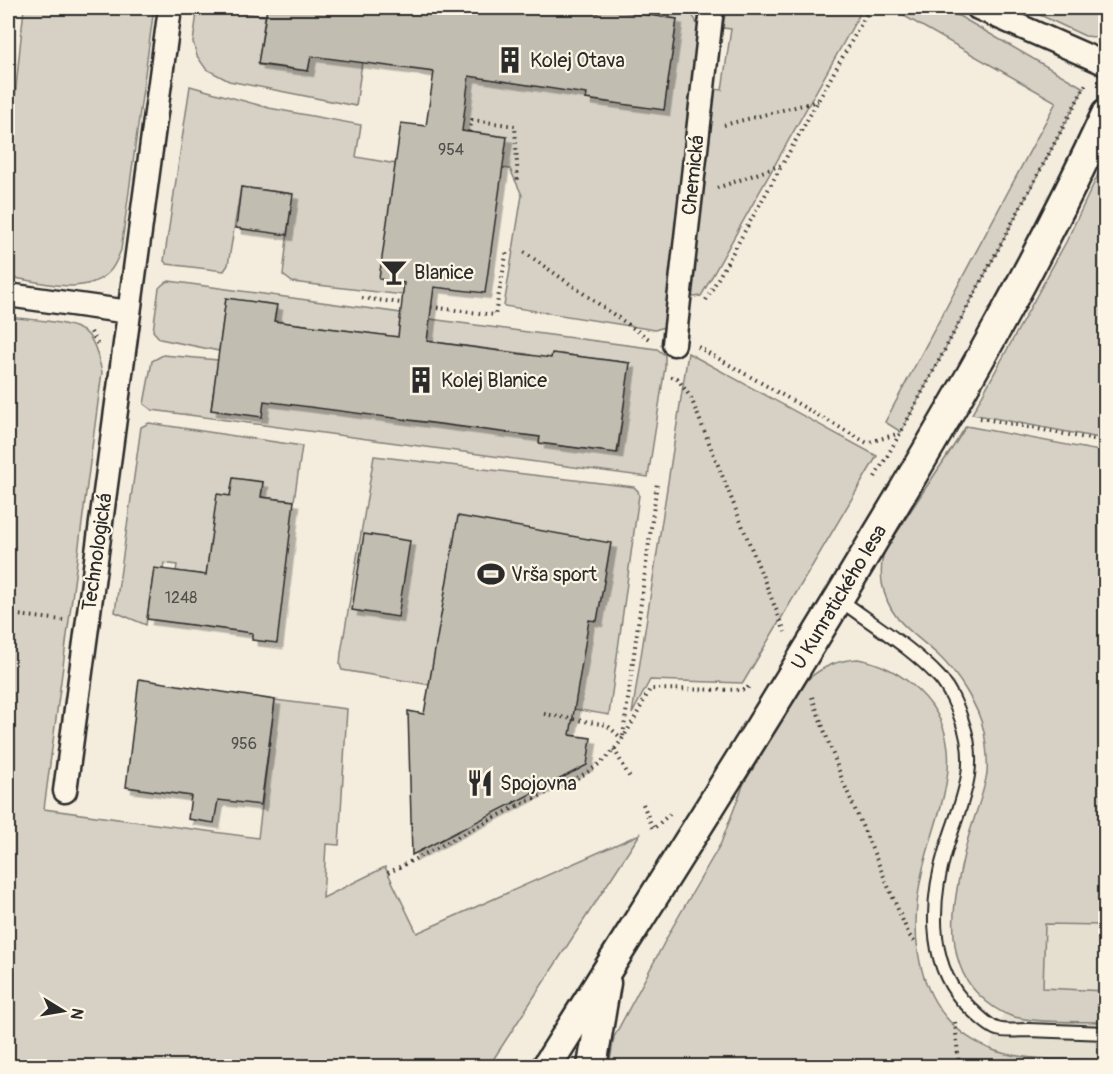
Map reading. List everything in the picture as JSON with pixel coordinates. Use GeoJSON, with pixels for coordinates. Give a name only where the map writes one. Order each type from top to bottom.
{"type":"FeatureCollection","features":[{"type":"Feature","properties":{"kind":"street","name":"Technologická"},"geometry":{"type":"LineString","coordinates":[[65,791],[170,8]]}},
{"type":"Feature","properties":{"kind":"street","name":"Chemická"},"geometry":{"type":"LineString","coordinates":[[674,344],[712,8]]}},
{"type":"Feature","properties":{"kind":"street"},"geometry":{"type":"LineString","coordinates":[[978,8],[1102,63]]}},
{"type":"Feature","properties":{"kind":"street","name":"U Kunratického lesa"},"geometry":{"type":"LineString","coordinates":[[547,1066],[839,599],[958,398],[1053,222],[1106,114]]}},
{"type":"Feature","properties":{"kind":"street"},"geometry":{"type":"LineString","coordinates":[[8,295],[129,312]]}},
{"type":"Feature","properties":{"kind":"street"},"geometry":{"type":"LineString","coordinates":[[592,1066],[609,968]]}},
{"type":"Feature","properties":{"kind":"lane"},"geometry":{"type":"LineString","coordinates":[[839,599],[920,660],[941,679],[962,720],[968,741],[970,767],[963,802],[946,849],[937,884],[935,924],[939,956],[951,987],[969,1007],[995,1029],[1106,1034]]}},
{"type":"Feature","properties":{"kind":"path"},"geometry":{"type":"LineString","coordinates":[[678,303],[702,304],[707,299],[870,8]]}},
{"type":"Feature","properties":{"kind":"path"},"geometry":{"type":"LineString","coordinates":[[872,482],[1102,63]]}},
{"type":"Feature","properties":{"kind":"path"},"geometry":{"type":"LineString","coordinates":[[698,132],[819,100]]}},
{"type":"Feature","properties":{"kind":"path"},"geometry":{"type":"LineString","coordinates":[[469,132],[472,120],[515,126],[518,183]]}},
{"type":"Feature","properties":{"kind":"path"},"geometry":{"type":"LineString","coordinates":[[691,197],[782,165]]}},
{"type":"Feature","properties":{"kind":"path"},"geometry":{"type":"LineString","coordinates":[[431,308],[495,315],[507,250]]}},
{"type":"Feature","properties":{"kind":"path"},"geometry":{"type":"LineString","coordinates":[[524,252],[650,339]]}},
{"type":"Feature","properties":{"kind":"path"},"geometry":{"type":"LineString","coordinates":[[362,298],[402,303]]}},
{"type":"Feature","properties":{"kind":"path"},"geometry":{"type":"LineString","coordinates":[[86,329],[93,334],[102,355],[123,357]]}},
{"type":"Feature","properties":{"kind":"path"},"geometry":{"type":"LineString","coordinates":[[674,344],[700,348],[867,443],[901,432],[918,415]]}},
{"type":"Feature","properties":{"kind":"path"},"geometry":{"type":"LineString","coordinates":[[671,377],[677,378],[691,398],[799,663],[842,779],[909,935],[923,952]]}},
{"type":"Feature","properties":{"kind":"path"},"geometry":{"type":"LineString","coordinates":[[968,416],[1106,442]]}},
{"type":"Feature","properties":{"kind":"path"},"geometry":{"type":"LineString","coordinates":[[622,739],[657,483]]}},
{"type":"Feature","properties":{"kind":"path"},"geometry":{"type":"LineString","coordinates":[[8,614],[87,624]]}},
{"type":"Feature","properties":{"kind":"path"},"geometry":{"type":"LineString","coordinates":[[779,642],[791,622]]}},
{"type":"Feature","properties":{"kind":"path"},"geometry":{"type":"LineString","coordinates":[[388,873],[516,806],[589,772],[622,739],[650,689],[746,690],[753,680]]}},
{"type":"Feature","properties":{"kind":"path"},"geometry":{"type":"LineString","coordinates":[[544,714],[607,725],[622,739]]}},
{"type":"Feature","properties":{"kind":"path"},"geometry":{"type":"LineString","coordinates":[[614,749],[630,778]]}},
{"type":"Feature","properties":{"kind":"path"},"geometry":{"type":"LineString","coordinates":[[513,802],[516,806]]}},
{"type":"Feature","properties":{"kind":"path"},"geometry":{"type":"LineString","coordinates":[[643,804],[653,829],[671,813],[677,804]]}},
{"type":"Feature","properties":{"kind":"path"},"geometry":{"type":"LineString","coordinates":[[951,987],[959,1066]]}},
{"type":"Feature","properties":{"kind":"shaded area"},"geometry":{"type":"Polygon","coordinates":[[[24,8],[154,8],[121,250],[110,271],[100,279],[88,284],[61,286],[8,277],[8,166],[24,8]]]}},
{"type":"Feature","properties":{"kind":"shaded area"},"geometry":{"type":"Polygon","coordinates":[[[204,8],[265,16],[258,65],[308,71],[312,46],[362,62],[356,106],[229,81],[206,69],[197,56],[193,42],[197,13],[204,8]]]}},
{"type":"Feature","properties":{"kind":"shaded area"},"geometry":{"type":"Polygon","coordinates":[[[556,8],[599,8],[597,19],[574,16],[575,10],[556,8]]]}},
{"type":"Feature","properties":{"kind":"shaded area"},"geometry":{"type":"Polygon","coordinates":[[[599,8],[688,10],[695,19],[700,32],[669,320],[664,327],[655,330],[504,306],[522,195],[510,169],[502,168],[462,131],[462,75],[564,90],[588,88],[586,99],[664,109],[677,19],[599,8]]]}},
{"type":"Feature","properties":{"kind":"shaded area"},"geometry":{"type":"Polygon","coordinates":[[[726,8],[863,8],[701,296],[694,297],[688,294],[714,89],[722,90],[731,29],[723,28],[726,8]]]}},
{"type":"Feature","properties":{"kind":"shaded area"},"geometry":{"type":"Polygon","coordinates":[[[908,8],[940,8],[959,16],[1084,88],[901,432],[885,422],[1056,102],[904,16],[908,8]]]}},
{"type":"Feature","properties":{"kind":"shaded area"},"geometry":{"type":"Polygon","coordinates":[[[1025,8],[1104,8],[1105,31],[1095,37],[1085,36],[1025,8]]]}},
{"type":"Feature","properties":{"kind":"shaded area"},"geometry":{"type":"Polygon","coordinates":[[[190,86],[269,108],[361,125],[356,157],[396,164],[405,283],[403,295],[292,282],[283,275],[292,194],[241,187],[228,265],[224,271],[167,264],[164,261],[190,86]]]}},
{"type":"Feature","properties":{"kind":"shaded area"},"geometry":{"type":"Polygon","coordinates":[[[1105,160],[1105,439],[972,414],[1066,242],[1105,160]]]}},
{"type":"Feature","properties":{"kind":"shaded area"},"geometry":{"type":"Polygon","coordinates":[[[169,281],[401,313],[398,337],[297,324],[273,331],[276,305],[226,298],[219,351],[160,339],[153,331],[159,288],[169,281]]]}},
{"type":"Feature","properties":{"kind":"shaded area"},"geometry":{"type":"Polygon","coordinates":[[[8,317],[63,324],[83,331],[94,344],[102,372],[44,809],[258,838],[275,700],[347,709],[339,845],[326,844],[323,898],[385,867],[417,933],[640,834],[489,1066],[8,1066],[8,317]]]}},
{"type":"Feature","properties":{"kind":"shaded area"},"geometry":{"type":"Polygon","coordinates":[[[430,319],[657,349],[665,355],[665,367],[648,477],[152,410],[144,404],[152,361],[163,355],[218,360],[211,410],[265,396],[414,421],[517,434],[541,432],[540,443],[618,453],[629,363],[553,353],[551,363],[527,354],[427,341],[430,319]]]}},
{"type":"Feature","properties":{"kind":"shaded area"},"geometry":{"type":"Polygon","coordinates":[[[688,353],[877,456],[743,683],[650,680],[632,714],[688,353]]]}},
{"type":"Feature","properties":{"kind":"shaded area"},"geometry":{"type":"Polygon","coordinates":[[[149,423],[302,446],[294,501],[261,497],[263,482],[233,479],[230,496],[218,494],[206,575],[176,571],[177,565],[164,563],[163,569],[154,569],[146,625],[115,612],[141,427],[149,423]]]}},
{"type":"Feature","properties":{"kind":"shaded area"},"geometry":{"type":"Polygon","coordinates":[[[966,426],[1105,452],[1105,925],[1045,924],[1043,988],[1105,991],[1105,1022],[1045,1021],[1022,1019],[1006,1014],[993,1007],[977,993],[965,978],[958,960],[954,941],[955,901],[967,842],[987,773],[984,732],[972,701],[952,671],[938,655],[903,624],[890,607],[885,596],[881,569],[883,556],[889,544],[966,426]]]}},
{"type":"Feature","properties":{"kind":"shaded area","name":"Vrša sport"},"geometry":{"type":"Polygon","coordinates":[[[374,456],[634,487],[638,491],[609,715],[342,670],[341,653],[374,456]]]}},
{"type":"Feature","properties":{"kind":"shaded area"},"geometry":{"type":"Polygon","coordinates":[[[858,659],[883,666],[912,684],[935,711],[945,733],[948,755],[947,778],[922,873],[916,925],[923,974],[932,997],[946,1017],[964,1034],[988,1048],[1014,1056],[1105,1060],[1105,1066],[609,1066],[614,1037],[672,928],[721,843],[744,783],[808,679],[831,665],[858,659]]]}},
{"type":"Feature","properties":{"kind":"shaded area"},"geometry":{"type":"Polygon","coordinates":[[[1105,730],[1105,1060],[1018,1056],[989,1049],[1004,1012],[1105,730]]]}},
{"type":"Feature","properties":{"kind":"building"},"geometry":{"type":"Polygon","coordinates":[[[267,8],[556,8],[598,13],[598,8],[677,19],[664,110],[586,99],[587,94],[469,76],[462,131],[507,137],[485,293],[434,287],[427,341],[551,358],[552,353],[630,363],[617,453],[539,443],[540,437],[264,401],[262,417],[211,410],[226,298],[277,305],[274,321],[398,337],[404,283],[379,279],[401,123],[426,126],[434,72],[311,56],[308,71],[258,64],[267,8]]]}},
{"type":"Feature","properties":{"kind":"building"},"geometry":{"type":"Polygon","coordinates":[[[241,187],[293,194],[287,235],[236,228],[241,187]]]}},
{"type":"Feature","properties":{"kind":"building"},"geometry":{"type":"Polygon","coordinates":[[[233,478],[263,482],[261,497],[294,501],[277,643],[252,640],[252,633],[147,619],[154,568],[206,575],[217,494],[230,496],[233,478]]]}},
{"type":"Feature","properties":{"kind":"building"},"geometry":{"type":"Polygon","coordinates":[[[458,516],[611,543],[597,621],[589,620],[570,735],[591,738],[587,765],[412,855],[408,711],[424,714],[458,516]]]}},
{"type":"Feature","properties":{"kind":"building"},"geometry":{"type":"Polygon","coordinates":[[[364,534],[410,541],[398,617],[352,610],[364,534]]]}},
{"type":"Feature","properties":{"kind":"building"},"geometry":{"type":"Polygon","coordinates":[[[139,679],[275,700],[261,805],[218,800],[214,823],[188,819],[191,796],[126,787],[139,679]]]}},
{"type":"Feature","properties":{"kind":"place","name":"Kolej Otava"},"geometry":{"type":"Point","coordinates":[510,60]}},
{"type":"Feature","properties":{"kind":"place","name":"Blanice"},"geometry":{"type":"Point","coordinates":[394,272]}},
{"type":"Feature","properties":{"kind":"place","name":"Kolej Blanice"},"geometry":{"type":"Point","coordinates":[421,380]}},
{"type":"Feature","properties":{"kind":"place","name":"Vrša sport"},"geometry":{"type":"Point","coordinates":[491,574]}},
{"type":"Feature","properties":{"kind":"place","name":"Spojovna"},"geometry":{"type":"Point","coordinates":[480,783]}}]}
